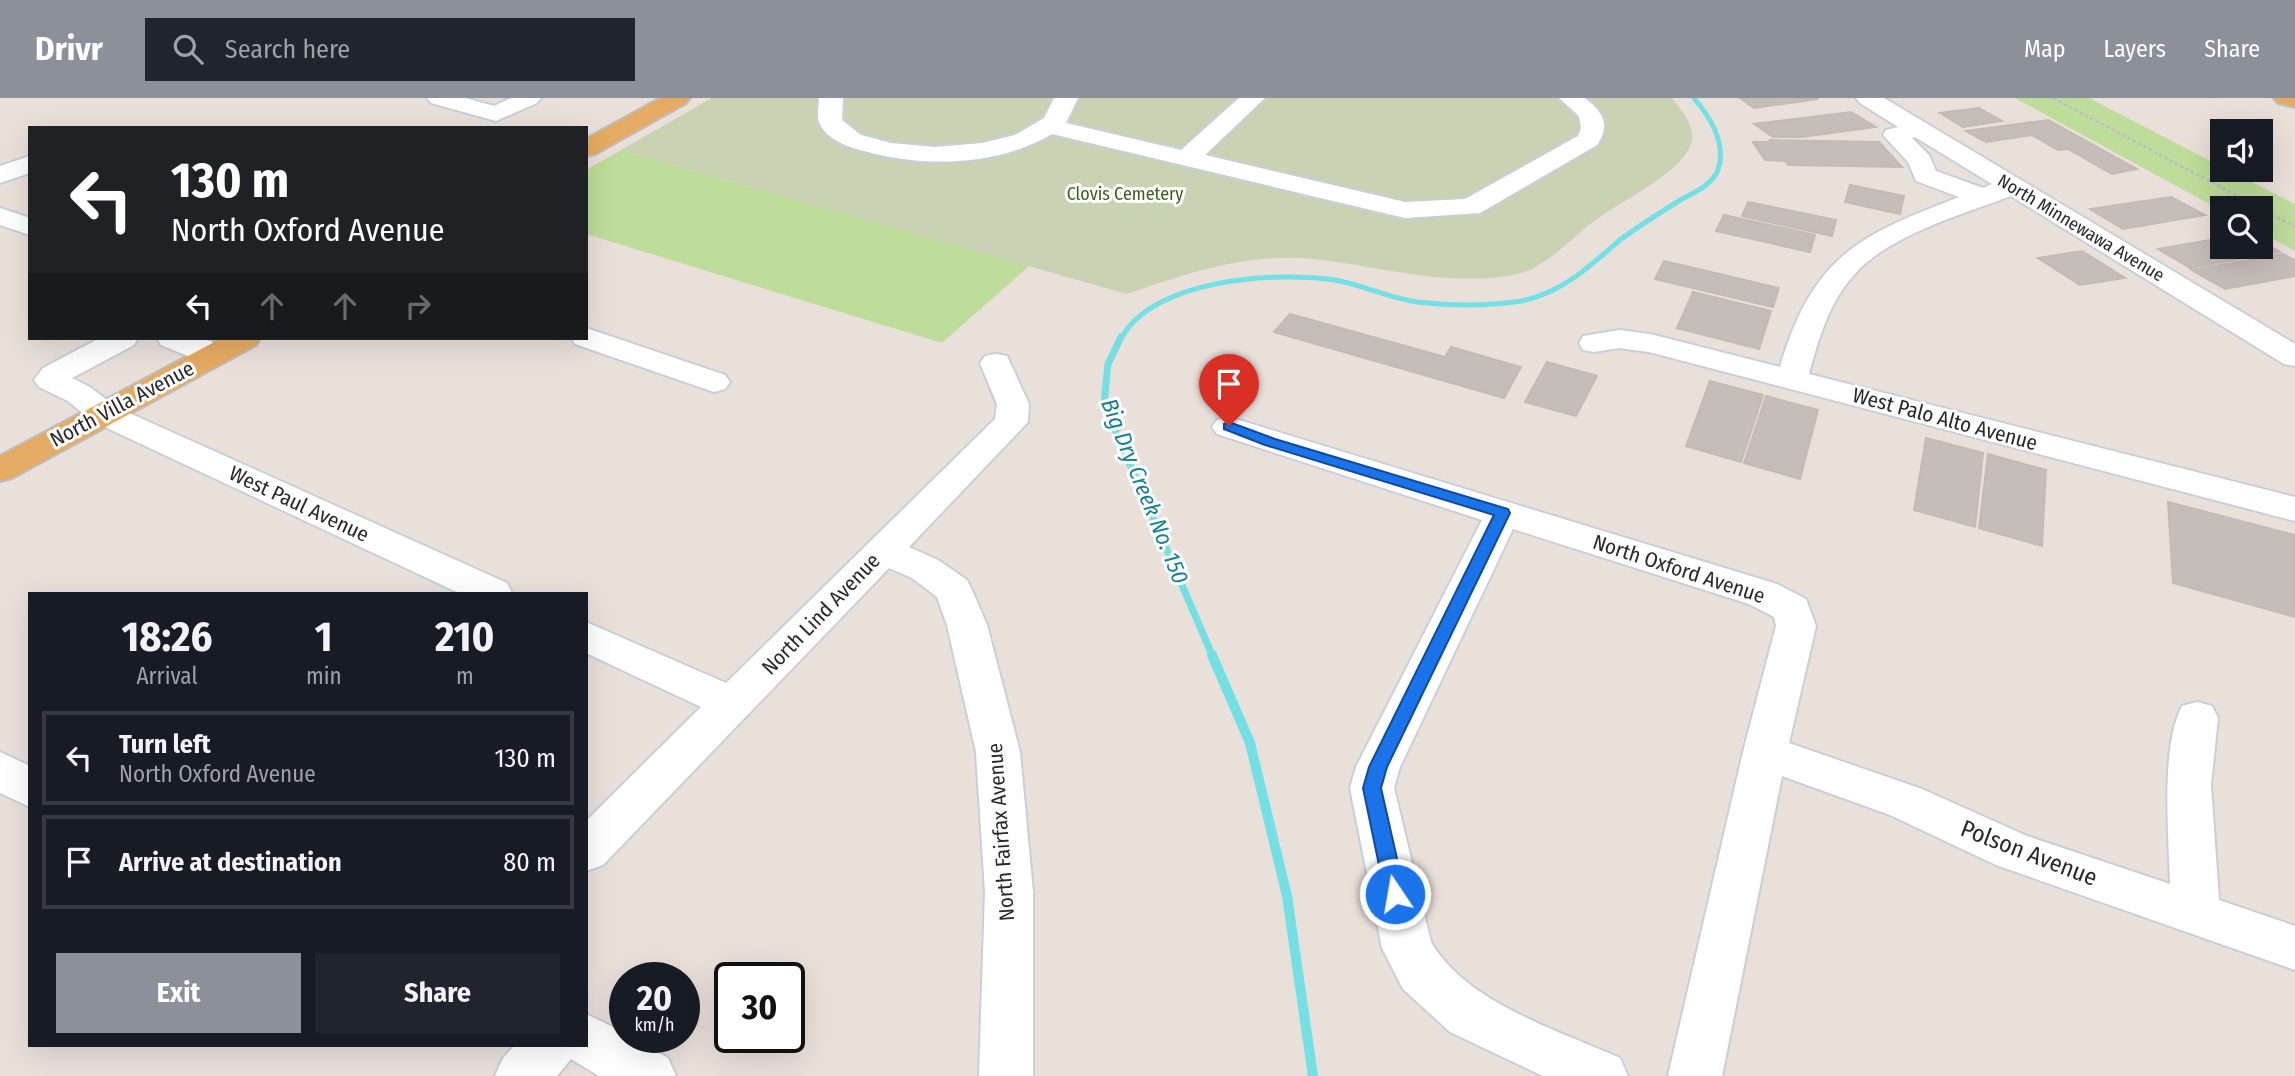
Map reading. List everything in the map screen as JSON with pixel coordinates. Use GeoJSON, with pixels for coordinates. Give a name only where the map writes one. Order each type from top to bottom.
{"type":"FeatureCollection","features":[{"type":"Feature","properties":{"kind":"main road"},"geometry":{"type":"LineString","coordinates":[[588,148],[678,98]]}},
{"type":"Feature","properties":{"kind":"main road"},"geometry":{"type":"LineString","coordinates":[[2286,98],[2295,100]]}},
{"type":"Feature","properties":{"kind":"main road","name":"North Villa Avenue"},"geometry":{"type":"LineString","coordinates":[[0,470],[241,340]]}},
{"type":"Feature","properties":{"kind":"street"},"geometry":{"type":"LineString","coordinates":[[439,98],[496,114],[528,98]]}},
{"type":"Feature","properties":{"kind":"street"},"geometry":{"type":"LineString","coordinates":[[831,98],[826,107],[829,121],[840,133],[860,144],[890,152],[927,155],[966,153],[1002,147],[1033,136],[1048,126],[1066,107],[1066,98]]}},
{"type":"Feature","properties":{"kind":"street"},"geometry":{"type":"LineString","coordinates":[[1186,159],[1253,98]]}},
{"type":"Feature","properties":{"kind":"street"},"geometry":{"type":"LineString","coordinates":[[1048,126],[1405,210],[1471,207],[1588,140],[1593,128],[1591,114],[1571,98]]}},
{"type":"Feature","properties":{"kind":"street","name":"North Minnewawa Avenue"},"geometry":{"type":"LineString","coordinates":[[1868,98],[1907,132],[2012,186],[2295,357]]}},
{"type":"Feature","properties":{"kind":"street"},"geometry":{"type":"LineString","coordinates":[[1907,132],[1925,176],[1984,197]]}},
{"type":"Feature","properties":{"kind":"street"},"geometry":{"type":"LineString","coordinates":[[0,175],[28,165]]}},
{"type":"Feature","properties":{"kind":"street"},"geometry":{"type":"LineString","coordinates":[[1791,379],[1805,329],[1844,267],[1877,243],[2012,186]]}},
{"type":"Feature","properties":{"kind":"street"},"geometry":{"type":"LineString","coordinates":[[0,216],[28,226]]}},
{"type":"Feature","properties":{"kind":"street"},"geometry":{"type":"LineString","coordinates":[[588,338],[714,382]]}},
{"type":"Feature","properties":{"kind":"street","name":"West Palo Alto Avenue"},"geometry":{"type":"LineString","coordinates":[[1594,343],[1619,339],[1641,341],[2295,509]]}},
{"type":"Feature","properties":{"kind":"street","name":"West Paul Avenue"},"geometry":{"type":"LineString","coordinates":[[119,340],[54,375],[50,380],[79,394],[104,414],[491,592]]}},
{"type":"Feature","properties":{"kind":"street"},"geometry":{"type":"LineString","coordinates":[[177,340],[213,355]]}},
{"type":"Feature","properties":{"kind":"street","name":"North Lind Avenue"},"geometry":{"type":"LineString","coordinates":[[588,849],[1011,422],[1013,404],[996,363]]}},
{"type":"Feature","properties":{"kind":"street","name":"North Oxford Avenue"},"geometry":{"type":"LineString","coordinates":[[1229,426],[1270,442],[1763,594],[1792,609],[1796,626],[1765,752],[1695,1076]]}},
{"type":"Feature","properties":{"kind":"street"},"geometry":{"type":"LineString","coordinates":[[1503,513],[1378,767],[1372,788],[1407,948],[1421,973],[1468,1015],[1601,1076]]}},
{"type":"Feature","properties":{"kind":"street","name":"North Fairfax Avenue"},"geometry":{"type":"LineString","coordinates":[[884,550],[925,569],[953,590],[967,625],[998,752],[1009,892],[1006,1076]]}},
{"type":"Feature","properties":{"kind":"street"},"geometry":{"type":"LineString","coordinates":[[588,637],[733,704]]}},
{"type":"Feature","properties":{"kind":"street"},"geometry":{"type":"LineString","coordinates":[[2196,914],[2189,785],[2197,718]]}},
{"type":"Feature","properties":{"kind":"street","name":"Polson Avenue"},"geometry":{"type":"LineString","coordinates":[[1765,752],[1906,802],[2013,851],[2295,948]]}},
{"type":"Feature","properties":{"kind":"street"},"geometry":{"type":"LineString","coordinates":[[0,770],[28,788]]}},
{"type":"Feature","properties":{"kind":"street"},"geometry":{"type":"LineString","coordinates":[[588,1041],[649,1076]]}},
{"type":"Feature","properties":{"kind":"street"},"geometry":{"type":"LineString","coordinates":[[522,1076],[548,1047]]}},
{"type":"Feature","properties":{"kind":"path"},"geometry":{"type":"LineString","coordinates":[[2054,99],[2065,98]]}},
{"type":"Feature","properties":{"kind":"path"},"geometry":{"type":"LineString","coordinates":[[2054,99],[2238,196]]}},
{"type":"Feature","properties":{"kind":"path"},"geometry":{"type":"LineString","coordinates":[[2273,215],[2295,227]]}},
{"type":"Feature","properties":{"kind":"green space","name":"Clovis Cemetery"},"geometry":{"type":"Polygon","coordinates":[[[712,98],[1672,98],[1689,123],[1692,140],[1688,151],[1667,173],[1600,217],[1545,261],[1519,274],[1455,279],[1328,261],[1279,258],[1213,267],[1127,294],[621,150],[712,98]]]}},
{"type":"Feature","properties":{"kind":"green space"},"geometry":{"type":"Polygon","coordinates":[[[2015,98],[2089,98],[2210,161],[2210,182],[2252,182],[2295,204],[2295,251],[2273,239],[2273,196],[2210,196],[2210,204],[2015,98]]]}},
{"type":"Feature","properties":{"kind":"green space"},"geometry":{"type":"Polygon","coordinates":[[[621,150],[1029,266],[942,343],[588,235],[588,169],[621,150]]]}},
{"type":"Feature","properties":{"kind":"building"},"geometry":{"type":"Polygon","coordinates":[[[1740,98],[1815,98],[1818,99],[1754,108],[1740,98]]]}},
{"type":"Feature","properties":{"kind":"building"},"geometry":{"type":"Polygon","coordinates":[[[1979,108],[2002,121],[1963,127],[1940,113],[1979,108]]]}},
{"type":"Feature","properties":{"kind":"building"},"geometry":{"type":"Polygon","coordinates":[[[1851,112],[1876,127],[1802,137],[1773,137],[1754,124],[1851,112]]]}},
{"type":"Feature","properties":{"kind":"building"},"geometry":{"type":"Polygon","coordinates":[[[2048,120],[2137,169],[2112,174],[2068,149],[2058,150],[2032,135],[1986,142],[1966,131],[2048,120]]]}},
{"type":"Feature","properties":{"kind":"building"},"geometry":{"type":"Polygon","coordinates":[[[1770,140],[1879,142],[1902,167],[1788,165],[1785,161],[1765,160],[1753,142],[1771,142],[1770,140]]]}},
{"type":"Feature","properties":{"kind":"building"},"geometry":{"type":"Polygon","coordinates":[[[1850,185],[1904,196],[1900,214],[1845,202],[1850,185]]]}},
{"type":"Feature","properties":{"kind":"building"},"geometry":{"type":"Polygon","coordinates":[[[2171,197],[2205,215],[2123,229],[2090,209],[2171,197]]]}},
{"type":"Feature","properties":{"kind":"building"},"geometry":{"type":"Polygon","coordinates":[[[1748,202],[1836,220],[1832,236],[1742,216],[1748,202]]]}},
{"type":"Feature","properties":{"kind":"building"},"geometry":{"type":"Polygon","coordinates":[[[1724,215],[1815,235],[1810,252],[1716,231],[1724,215]]]}},
{"type":"Feature","properties":{"kind":"building"},"geometry":{"type":"Polygon","coordinates":[[[2210,240],[2210,259],[2241,259],[2190,268],[2158,249],[2210,240]]]}},
{"type":"Feature","properties":{"kind":"building"},"geometry":{"type":"Polygon","coordinates":[[[2082,251],[2125,278],[2080,285],[2038,258],[2082,251]]]}},
{"type":"Feature","properties":{"kind":"building"},"geometry":{"type":"Polygon","coordinates":[[[2283,254],[2295,260],[2295,276],[2225,289],[2192,270],[2255,259],[2273,259],[2273,256],[2283,254]]]}},
{"type":"Feature","properties":{"kind":"building"},"geometry":{"type":"Polygon","coordinates":[[[1664,261],[1779,288],[1773,307],[1655,279],[1664,261]]]}},
{"type":"Feature","properties":{"kind":"building"},"geometry":{"type":"Polygon","coordinates":[[[1693,292],[1771,311],[1759,349],[1677,328],[1693,292]]]}},
{"type":"Feature","properties":{"kind":"building"},"geometry":{"type":"Polygon","coordinates":[[[1290,314],[1445,357],[1451,347],[1521,367],[1504,398],[1274,332],[1290,314]]]}},
{"type":"Feature","properties":{"kind":"building"},"geometry":{"type":"Polygon","coordinates":[[[1547,362],[1597,376],[1576,416],[1525,402],[1547,362]]]}},
{"type":"Feature","properties":{"kind":"building"},"geometry":{"type":"Polygon","coordinates":[[[1710,381],[1763,395],[1741,462],[1686,446],[1710,381]]]}},
{"type":"Feature","properties":{"kind":"building"},"geometry":{"type":"Polygon","coordinates":[[[1766,396],[1818,410],[1800,479],[1744,463],[1766,396]]]}},
{"type":"Feature","properties":{"kind":"building"},"geometry":{"type":"Polygon","coordinates":[[[1926,438],[1983,453],[1975,527],[1914,510],[1926,438]]]}},
{"type":"Feature","properties":{"kind":"building"},"geometry":{"type":"Polygon","coordinates":[[[1988,454],[2046,470],[2042,546],[1979,528],[1988,454]]]}},
{"type":"Feature","properties":{"kind":"building"},"geometry":{"type":"Polygon","coordinates":[[[2168,502],[2295,535],[2295,617],[2173,583],[2168,502]]]}},
{"type":"Feature","properties":{"kind":"waterway","name":"Big Dry Creek No. 150"},"geometry":{"type":"LineString","coordinates":[[1121,339],[1136,319],[1159,303],[1187,292],[1250,279],[1310,277],[1335,280],[1407,300],[1443,304],[1509,303],[1544,294],[1574,278],[1628,234],[1712,180],[1720,160],[1719,141],[1711,122],[1694,98]]}},
{"type":"Feature","properties":{"kind":"waterway","name":"Big Dry Creek No. 150"},"geometry":{"type":"LineString","coordinates":[[1121,337],[1108,364],[1104,404],[1213,657]]}},
{"type":"Feature","properties":{"kind":"waterway","name":"Big Dry Creek No. 150"},"geometry":{"type":"LineString","coordinates":[[1212,655],[1250,743],[1287,896],[1313,1076]]}},
{"type":"Feature","properties":{"kind":"route"},"geometry":{"type":"LineString","coordinates":[[1229,426],[1270,442],[1503,513],[1378,767],[1372,788],[1395,894]]}}]}
